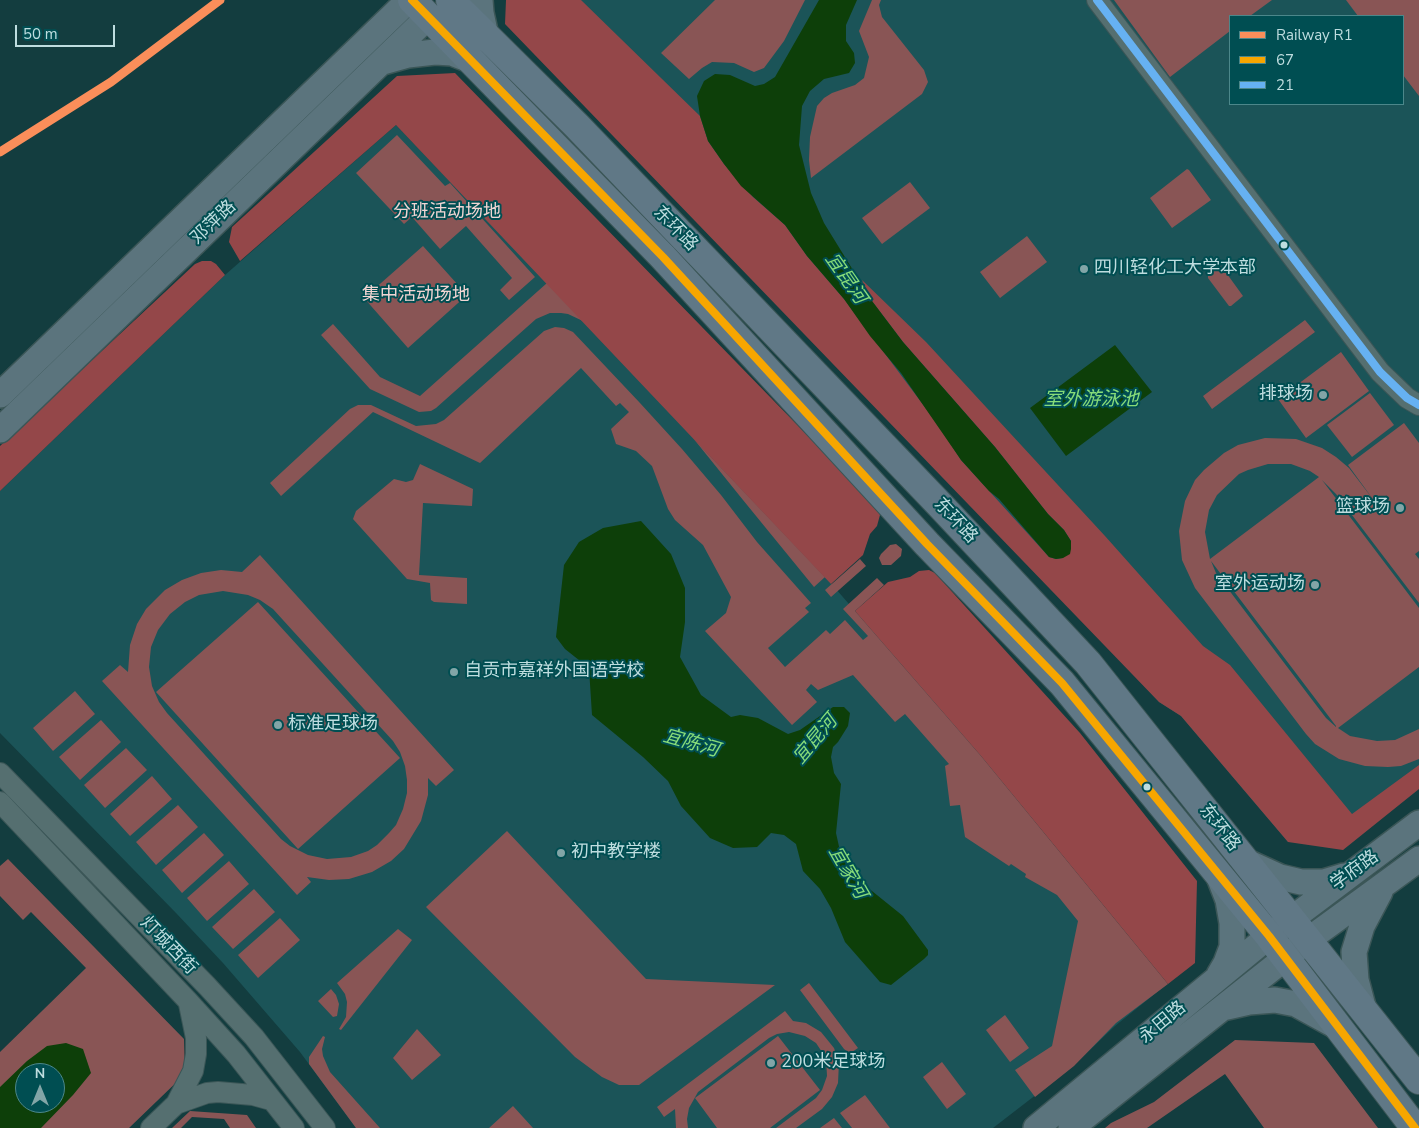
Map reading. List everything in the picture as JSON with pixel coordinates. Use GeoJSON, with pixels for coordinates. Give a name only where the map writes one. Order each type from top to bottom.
{"type":"FeatureCollection","features":[{"type":"Feature","properties":{"kind":"highway","name":"东环路"},"geometry":{"type":"LineString","coordinates":[[450,0],[591,141],[1088,662],[1419,1080]]}},
{"type":"Feature","properties":{"kind":"highway","name":"东环路"},"geometry":{"type":"LineString","coordinates":[[417,6],[663,258],[928,544],[1062,684],[1269,936],[1415,1128]]}},
{"type":"Feature","properties":{"kind":"main road"},"geometry":{"type":"LineString","coordinates":[[373,34],[382,10],[383,0]]}},
{"type":"Feature","properties":{"kind":"main road"},"geometry":{"type":"LineString","coordinates":[[480,0],[486,36]]}},
{"type":"Feature","properties":{"kind":"main road","name":"邓萍路"},"geometry":{"type":"LineString","coordinates":[[0,395],[373,34],[417,6]]}},
{"type":"Feature","properties":{"kind":"main road","name":"邓萍路"},"geometry":{"type":"LineString","coordinates":[[0,430],[381,63],[417,6]]}},
{"type":"Feature","properties":{"kind":"main road"},"geometry":{"type":"LineString","coordinates":[[381,63],[408,54],[436,52],[452,52],[470,60]]}},
{"type":"Feature","properties":{"kind":"main road","name":"学府路"},"geometry":{"type":"LineString","coordinates":[[1291,918],[1419,823]]}},
{"type":"Feature","properties":{"kind":"main road","name":"学府路"},"geometry":{"type":"LineString","coordinates":[[1308,940],[1419,859]]}},
{"type":"Feature","properties":{"kind":"main road"},"geometry":{"type":"LineString","coordinates":[[1245,861],[1280,877],[1301,882],[1324,882],[1351,874]]}},
{"type":"Feature","properties":{"kind":"main road"},"geometry":{"type":"LineString","coordinates":[[1218,875],[1228,900],[1232,923],[1232,947],[1218,978]]}},
{"type":"Feature","properties":{"kind":"main road"},"geometry":{"type":"LineString","coordinates":[[1365,1012],[1356,980],[1354,952],[1362,926],[1385,884]]}},
{"type":"Feature","properties":{"kind":"main road","name":"永田路"},"geometry":{"type":"LineString","coordinates":[[1036,1128],[1291,918]]}},
{"type":"Feature","properties":{"kind":"main road","name":"永田路"},"geometry":{"type":"LineString","coordinates":[[1071,1128],[1308,940]]}},
{"type":"Feature","properties":{"kind":"main road"},"geometry":{"type":"LineString","coordinates":[[1225,1007],[1249,1002],[1275,1000],[1296,1004],[1338,1027]]}},
{"type":"Feature","properties":{"kind":"street"},"geometry":{"type":"LineString","coordinates":[[1097,0],[1380,372],[1407,398],[1419,405]]}},
{"type":"Feature","properties":{"kind":"street","name":"灯城西街"},"geometry":{"type":"LineString","coordinates":[[0,773],[254,1037],[325,1128]]}},
{"type":"Feature","properties":{"kind":"street","name":"灯城西街"},"geometry":{"type":"LineString","coordinates":[[0,802],[236,1054],[294,1128]]}},
{"type":"Feature","properties":{"kind":"street"},"geometry":{"type":"LineString","coordinates":[[151,1128],[176,1104],[193,1071],[196,1038],[188,1001]]}},
{"type":"Feature","properties":{"kind":"street"},"geometry":{"type":"LineString","coordinates":[[176,1104],[207,1092],[253,1094],[271,1100]]}},
{"type":"Feature","properties":{"kind":"shaded area","name":"四川轻化工大学本部"},"geometry":{"type":"Polygon","coordinates":[[[506,0],[1419,0],[1419,789],[1288,842],[1181,716],[1159,702],[506,0]]]}},
{"type":"Feature","properties":{"kind":"shaded area"},"geometry":{"type":"Polygon","coordinates":[[[506,0],[581,0],[700,116],[708,141],[724,164],[753,197],[785,225],[807,256],[844,299],[939,426],[961,460],[1049,557],[1063,558],[1071,541],[1064,530],[1048,514],[995,447],[903,342],[872,301],[862,280],[926,342],[1105,536],[1203,646],[1230,665],[1352,814],[1419,765],[1419,789],[1343,850],[1288,842],[1181,716],[1159,702],[505,24],[506,0]]]}},
{"type":"Feature","properties":{"kind":"shaded area"},"geometry":{"type":"Polygon","coordinates":[[[455,73],[878,508],[880,515],[877,526],[870,534],[863,555],[831,584],[396,125],[240,261],[229,242],[232,227],[397,76],[455,73]]]}},
{"type":"Feature","properties":{"kind":"shaded area","name":"自贡市嘉祥外国语学校"},"geometry":{"type":"Polygon","coordinates":[[[396,125],[796,543],[981,756],[1167,984],[1115,1026],[1072,1067],[993,1128],[356,1128],[300,1052],[223,963],[0,733],[0,491],[225,275],[396,125]]]}},
{"type":"Feature","properties":{"kind":"shaded area"},"geometry":{"type":"Polygon","coordinates":[[[202,261],[211,261],[216,264],[225,275],[0,491],[0,446],[195,264],[202,261]]]}},
{"type":"Feature","properties":{"kind":"shaded area"},"geometry":{"type":"Polygon","coordinates":[[[929,570],[935,573],[1080,733],[1197,881],[1195,963],[1168,984],[981,756],[855,611],[888,582],[910,577],[919,571],[929,570]]]}},
{"type":"Feature","properties":{"kind":"green space"},"geometry":{"type":"Polygon","coordinates":[[[715,0],[805,0],[784,41],[764,68],[754,72],[734,63],[712,62],[689,79],[661,53],[715,0]]]}},
{"type":"Feature","properties":{"kind":"green space"},"geometry":{"type":"Polygon","coordinates":[[[872,0],[881,0],[879,5],[882,17],[924,70],[928,82],[922,94],[811,178],[809,160],[810,137],[817,106],[832,93],[855,85],[864,78],[869,57],[859,31],[872,0]]]}},
{"type":"Feature","properties":{"kind":"green space"},"geometry":{"type":"Polygon","coordinates":[[[1114,0],[1272,0],[1251,15],[1229,15],[1229,32],[1170,77],[1114,0]]]}},
{"type":"Feature","properties":{"kind":"green space"},"geometry":{"type":"Polygon","coordinates":[[[1346,0],[1419,0],[1419,96],[1404,76],[1404,15],[1357,15],[1346,0]]]}},
{"type":"Feature","properties":{"kind":"green space","name":"分班活动场地"},"geometry":{"type":"Polygon","coordinates":[[[397,135],[445,186],[450,183],[535,277],[509,300],[500,290],[512,278],[466,226],[440,249],[412,217],[404,224],[356,173],[397,135]]]}},
{"type":"Feature","properties":{"kind":"green space"},"geometry":{"type":"Polygon","coordinates":[[[1187,169],[1211,200],[1172,228],[1150,198],[1187,169]]]}},
{"type":"Feature","properties":{"kind":"green space"},"geometry":{"type":"Polygon","coordinates":[[[910,182],[930,208],[882,244],[862,218],[910,182]]]}},
{"type":"Feature","properties":{"kind":"green space"},"geometry":{"type":"Polygon","coordinates":[[[1027,236],[1047,262],[1000,298],[980,272],[1027,236]]]}},
{"type":"Feature","properties":{"kind":"green space","name":"集中活动场地"},"geometry":{"type":"Polygon","coordinates":[[[423,246],[467,295],[408,348],[364,298],[423,246]]]}},
{"type":"Feature","properties":{"kind":"green space"},"geometry":{"type":"Polygon","coordinates":[[[1219,266],[1222,267],[1243,296],[1231,306],[1229,306],[1208,278],[1208,275],[1219,266]]]}},
{"type":"Feature","properties":{"kind":"green space"},"geometry":{"type":"Polygon","coordinates":[[[547,283],[585,322],[568,314],[561,313],[550,313],[536,319],[431,411],[419,412],[370,389],[321,335],[333,324],[380,377],[420,396],[547,283]]]}},
{"type":"Feature","properties":{"kind":"green space"},"geometry":{"type":"Polygon","coordinates":[[[1305,320],[1315,332],[1212,409],[1203,396],[1305,320]]]}},
{"type":"Feature","properties":{"kind":"green space"},"geometry":{"type":"Polygon","coordinates":[[[555,327],[573,332],[640,403],[682,449],[757,542],[811,603],[805,608],[809,612],[768,648],[785,667],[826,630],[830,634],[845,620],[863,640],[868,636],[843,609],[877,578],[884,585],[855,611],[981,756],[1168,984],[1116,1023],[1074,1066],[1035,1097],[1015,1070],[1052,1046],[1078,921],[1057,895],[1025,877],[1026,874],[1011,864],[1009,866],[965,837],[960,805],[950,806],[945,766],[949,764],[905,714],[895,722],[853,675],[818,690],[811,684],[806,690],[817,702],[792,725],[705,631],[726,613],[731,597],[703,545],[675,520],[668,509],[652,466],[636,451],[616,444],[611,429],[629,412],[620,403],[616,406],[581,368],[480,463],[373,412],[281,496],[270,483],[350,409],[358,405],[371,405],[416,426],[436,424],[444,420],[544,331],[555,327]]]}},
{"type":"Feature","properties":{"kind":"green space","name":"排球场"},"geometry":{"type":"Polygon","coordinates":[[[1341,352],[1369,391],[1306,438],[1278,399],[1341,352]]]}},
{"type":"Feature","properties":{"kind":"green space","name":"排球场"},"geometry":{"type":"Polygon","coordinates":[[[1370,393],[1394,425],[1352,457],[1327,425],[1370,393]]]}},
{"type":"Feature","properties":{"kind":"green space"},"geometry":{"type":"Polygon","coordinates":[[[1404,423],[1419,443],[1419,551],[1415,554],[1419,559],[1419,603],[1336,494],[1322,480],[1419,608],[1419,667],[1338,728],[1350,736],[1377,741],[1395,740],[1419,729],[1419,759],[1401,766],[1365,766],[1339,759],[1315,744],[1195,588],[1182,560],[1179,531],[1185,501],[1195,480],[1224,453],[1238,445],[1265,438],[1296,439],[1322,448],[1336,457],[1349,468],[1375,502],[1348,465],[1404,423]],[[1268,464],[1239,474],[1217,495],[1209,510],[1205,532],[1210,559],[1319,477],[1310,471],[1291,464],[1268,464]],[[1211,561],[1216,573],[1326,718],[1336,727],[1336,726],[1211,561]]]}},
{"type":"Feature","properties":{"kind":"green space"},"geometry":{"type":"Polygon","coordinates":[[[693,438],[825,577],[814,587],[743,500],[693,438]]]}},
{"type":"Feature","properties":{"kind":"green space"},"geometry":{"type":"Polygon","coordinates":[[[420,464],[473,489],[472,506],[423,503],[419,575],[467,578],[467,604],[434,602],[431,600],[430,583],[407,579],[353,519],[356,511],[394,479],[406,482],[413,480],[420,464]]]}},
{"type":"Feature","properties":{"kind":"green space"},"geometry":{"type":"Polygon","coordinates":[[[896,544],[902,549],[901,556],[891,565],[882,565],[879,558],[881,554],[890,545],[896,544]]]}},
{"type":"Feature","properties":{"kind":"green space"},"geometry":{"type":"Polygon","coordinates":[[[260,555],[454,770],[436,786],[428,778],[428,795],[421,821],[404,849],[391,861],[372,872],[349,879],[329,880],[307,877],[311,882],[297,895],[102,681],[120,665],[128,672],[130,645],[137,624],[146,609],[165,590],[182,580],[201,573],[221,570],[242,572],[260,555]],[[223,591],[199,595],[185,602],[170,614],[158,630],[151,647],[149,667],[152,686],[159,702],[281,839],[290,846],[308,855],[327,859],[351,857],[368,851],[377,845],[396,825],[403,809],[407,793],[407,780],[400,752],[393,741],[273,609],[260,600],[248,595],[223,591]]]}},
{"type":"Feature","properties":{"kind":"green space"},"geometry":{"type":"Polygon","coordinates":[[[860,559],[866,566],[831,597],[825,590],[860,559]]]}},
{"type":"Feature","properties":{"kind":"green space","name":"标准足球场"},"geometry":{"type":"Polygon","coordinates":[[[258,602],[400,758],[298,849],[156,692],[258,602]]]}},
{"type":"Feature","properties":{"kind":"green space"},"geometry":{"type":"Polygon","coordinates":[[[75,691],[95,714],[53,751],[33,728],[75,691]]]}},
{"type":"Feature","properties":{"kind":"green space"},"geometry":{"type":"Polygon","coordinates":[[[101,720],[121,742],[80,780],[59,757],[101,720]]]}},
{"type":"Feature","properties":{"kind":"green space"},"geometry":{"type":"Polygon","coordinates":[[[126,748],[147,770],[105,808],[84,785],[126,748]]]}},
{"type":"Feature","properties":{"kind":"green space"},"geometry":{"type":"Polygon","coordinates":[[[152,776],[172,799],[130,836],[110,814],[152,776]]]}},
{"type":"Feature","properties":{"kind":"green space"},"geometry":{"type":"Polygon","coordinates":[[[178,805],[198,827],[156,865],[136,842],[178,805]]]}},
{"type":"Feature","properties":{"kind":"green space"},"geometry":{"type":"Polygon","coordinates":[[[507,831],[646,979],[775,985],[639,1085],[619,1085],[602,1077],[575,1057],[426,907],[507,831]]]}},
{"type":"Feature","properties":{"kind":"green space"},"geometry":{"type":"Polygon","coordinates":[[[204,833],[224,855],[182,893],[162,870],[204,833]]]}},
{"type":"Feature","properties":{"kind":"green space"},"geometry":{"type":"Polygon","coordinates":[[[8,859],[184,1039],[185,1074],[129,1128],[0,1128],[0,1052],[86,968],[31,912],[23,920],[0,896],[0,866],[8,859]]]}},
{"type":"Feature","properties":{"kind":"green space"},"geometry":{"type":"Polygon","coordinates":[[[229,861],[249,884],[207,921],[187,898],[229,861]]]}},
{"type":"Feature","properties":{"kind":"green space"},"geometry":{"type":"Polygon","coordinates":[[[254,889],[275,912],[233,949],[212,927],[254,889]]]}},
{"type":"Feature","properties":{"kind":"green space"},"geometry":{"type":"Polygon","coordinates":[[[280,918],[300,940],[258,978],[238,955],[280,918]]]}},
{"type":"Feature","properties":{"kind":"green space"},"geometry":{"type":"Polygon","coordinates":[[[398,929],[412,940],[341,1030],[339,1029],[346,1017],[347,1002],[345,994],[337,983],[398,929]]]}},
{"type":"Feature","properties":{"kind":"green space"},"geometry":{"type":"Polygon","coordinates":[[[809,983],[858,1048],[852,1052],[844,1049],[800,990],[809,983]]]}},
{"type":"Feature","properties":{"kind":"green space"},"geometry":{"type":"Polygon","coordinates":[[[331,989],[336,995],[339,1004],[337,1016],[333,1017],[318,1001],[331,989]]]}},
{"type":"Feature","properties":{"kind":"green space"},"geometry":{"type":"Polygon","coordinates":[[[785,1011],[793,1021],[806,1023],[821,1032],[834,1048],[839,1062],[838,1083],[832,1097],[822,1109],[796,1128],[776,1128],[816,1098],[822,1090],[827,1076],[826,1058],[816,1043],[805,1036],[789,1032],[777,1034],[769,1038],[698,1092],[689,1108],[688,1128],[676,1128],[675,1109],[664,1117],[657,1107],[785,1011]]]}},
{"type":"Feature","properties":{"kind":"green space"},"geometry":{"type":"Polygon","coordinates":[[[1005,1015],[1029,1048],[1010,1062],[986,1030],[1005,1015]]]}},
{"type":"Feature","properties":{"kind":"green space"},"geometry":{"type":"Polygon","coordinates":[[[417,1029],[441,1055],[412,1080],[393,1058],[417,1029]]]}},
{"type":"Feature","properties":{"kind":"green space"},"geometry":{"type":"Polygon","coordinates":[[[323,1036],[325,1037],[322,1049],[323,1056],[330,1072],[380,1128],[356,1128],[309,1064],[309,1057],[323,1036]]]}},
{"type":"Feature","properties":{"kind":"green space","name":"200米足球场"},"geometry":{"type":"Polygon","coordinates":[[[778,1036],[820,1090],[770,1128],[717,1128],[695,1098],[778,1036]]]}},
{"type":"Feature","properties":{"kind":"green space"},"geometry":{"type":"Polygon","coordinates":[[[1235,1040],[1314,1043],[1378,1128],[1264,1128],[1225,1074],[1147,1128],[1105,1128],[1111,1123],[1154,1102],[1235,1040]]]}},
{"type":"Feature","properties":{"kind":"green space"},"geometry":{"type":"Polygon","coordinates":[[[942,1062],[966,1094],[947,1109],[923,1077],[942,1062]]]}},
{"type":"Feature","properties":{"kind":"green space"},"geometry":{"type":"Polygon","coordinates":[[[865,1095],[890,1128],[852,1128],[840,1113],[865,1095]]]}},
{"type":"Feature","properties":{"kind":"green space"},"geometry":{"type":"Polygon","coordinates":[[[513,1106],[533,1128],[489,1128],[513,1106]]]}},
{"type":"Feature","properties":{"kind":"green space"},"geometry":{"type":"Polygon","coordinates":[[[190,1111],[247,1115],[256,1128],[230,1128],[224,1119],[192,1117],[181,1128],[172,1128],[190,1111]]]}},
{"type":"Feature","properties":{"kind":"green space"},"geometry":{"type":"Polygon","coordinates":[[[834,1118],[842,1128],[820,1128],[834,1118]]]}},
{"type":"Feature","properties":{"kind":"water","name":"宜昆河"},"geometry":{"type":"Polygon","coordinates":[[[819,0],[857,0],[846,25],[846,41],[854,53],[855,63],[849,73],[824,79],[810,91],[802,106],[799,145],[811,193],[824,223],[872,301],[903,342],[995,447],[1048,514],[1064,530],[1071,541],[1071,549],[1070,554],[1063,558],[1049,557],[999,499],[989,491],[961,460],[901,373],[870,336],[844,299],[807,256],[785,225],[741,186],[708,141],[700,116],[697,96],[704,81],[715,74],[730,75],[755,86],[764,84],[775,77],[819,0]]]}},
{"type":"Feature","properties":{"kind":"water","name":"室外游泳池"},"geometry":{"type":"Polygon","coordinates":[[[1115,345],[1152,392],[1066,456],[1030,408],[1115,345]]]}},
{"type":"Feature","properties":{"kind":"water"},"geometry":{"type":"Polygon","coordinates":[[[641,521],[671,554],[685,588],[685,622],[680,657],[701,695],[731,717],[740,715],[758,718],[788,734],[800,730],[833,707],[844,707],[850,713],[848,726],[833,747],[831,757],[834,773],[841,784],[836,833],[840,851],[867,887],[903,916],[928,950],[928,955],[924,959],[891,985],[880,982],[845,942],[831,908],[820,889],[803,871],[796,844],[784,835],[771,833],[757,847],[733,848],[710,838],[681,806],[668,781],[643,757],[592,715],[589,668],[565,649],[556,637],[564,565],[579,542],[603,528],[641,521]]]}},
{"type":"Feature","properties":{"kind":"water"},"geometry":{"type":"Polygon","coordinates":[[[66,1043],[83,1049],[91,1073],[65,1103],[65,1063],[25,1063],[47,1046],[66,1043]]]}},
{"type":"Feature","properties":{"kind":"water"},"geometry":{"type":"Polygon","coordinates":[[[15,1073],[15,1113],[56,1113],[41,1128],[0,1128],[0,1087],[15,1073]]]}},
{"type":"Feature","properties":{"kind":"rail line","name":"R1"},"geometry":{"type":"LineString","coordinates":[[0,152],[111,82],[220,0]]}},
{"type":"Feature","properties":{"kind":"transit line","name":"67"},"geometry":{"type":"LineString","coordinates":[[412,0],[663,257],[927,544],[1062,683],[1269,936],[1415,1128]]}},
{"type":"Feature","properties":{"kind":"transit line","name":"21"},"geometry":{"type":"LineString","coordinates":[[1097,0],[1380,372],[1407,398],[1419,405]]}},
{"type":"Feature","properties":{"kind":"place","name":"四川轻化工大学本部"},"geometry":{"type":"Point","coordinates":[1084,269]}},
{"type":"Feature","properties":{"kind":"place","name":"排球场"},"geometry":{"type":"Point","coordinates":[1323,395]}},
{"type":"Feature","properties":{"kind":"place","name":"篮球场"},"geometry":{"type":"Point","coordinates":[1400,508]}},
{"type":"Feature","properties":{"kind":"place","name":"室外运动场"},"geometry":{"type":"Point","coordinates":[1315,585]}},
{"type":"Feature","properties":{"kind":"place","name":"自贡市嘉祥外国语学校"},"geometry":{"type":"Point","coordinates":[454,672]}},
{"type":"Feature","properties":{"kind":"place","name":"标准足球场"},"geometry":{"type":"Point","coordinates":[278,725]}},
{"type":"Feature","properties":{"kind":"place","name":"初中教学楼"},"geometry":{"type":"Point","coordinates":[561,853]}},
{"type":"Feature","properties":{"kind":"place","name":"200米足球场"},"geometry":{"type":"Point","coordinates":[771,1063]}},
{"type":"Feature","properties":{"kind":"water label","name":"宜陈河"},"geometry":{"type":"Point","coordinates":[691,744]}},
{"type":"Feature","properties":{"kind":"water label","name":"宜家河"},"geometry":{"type":"Point","coordinates":[847,873]}}]}
